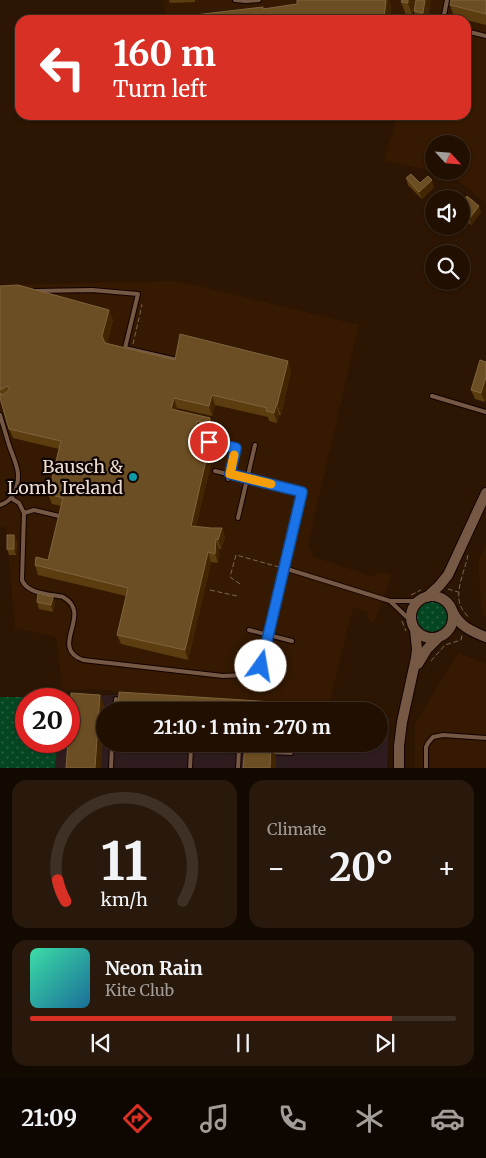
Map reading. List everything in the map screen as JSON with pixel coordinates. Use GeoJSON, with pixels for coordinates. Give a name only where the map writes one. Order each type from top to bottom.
{"type":"FeatureCollection","features":[{"type":"Feature","properties":{"kind":"street"},"geometry":{"type":"LineString","coordinates":[[399,768],[402,722],[413,676],[417,649],[412,610],[422,599],[440,585],[452,566],[486,493]]}},
{"type":"Feature","properties":{"kind":"street"},"geometry":{"type":"LineString","coordinates":[[452,566],[447,585],[447,596],[451,607],[461,624],[483,636]]}},
{"type":"Feature","properties":{"kind":"street"},"geometry":{"type":"LineString","coordinates":[[413,676],[422,655],[452,625],[453,614],[447,602],[435,596],[422,599]]}},
{"type":"Feature","properties":{"kind":"street"},"geometry":{"type":"LineString","coordinates":[[413,625],[418,633],[427,638],[465,631],[483,636]]}},
{"type":"Feature","properties":{"kind":"lane"},"geometry":{"type":"LineString","coordinates":[[235,0],[246,2],[259,0]]}},
{"type":"Feature","properties":{"kind":"lane"},"geometry":{"type":"LineString","coordinates":[[444,15],[447,0]]}},
{"type":"Feature","properties":{"kind":"lane"},"geometry":{"type":"LineString","coordinates":[[416,15],[418,7]]}},
{"type":"Feature","properties":{"kind":"lane"},"geometry":{"type":"LineString","coordinates":[[471,32],[486,36]]}},
{"type":"Feature","properties":{"kind":"lane"},"geometry":{"type":"LineString","coordinates":[[30,291],[92,290],[138,294],[125,348],[177,360]]}},
{"type":"Feature","properties":{"kind":"lane"},"geometry":{"type":"LineString","coordinates":[[432,396],[486,412]]}},
{"type":"Feature","properties":{"kind":"lane"},"geometry":{"type":"LineString","coordinates":[[0,415],[19,475],[17,487],[11,498],[8,502],[0,505]]}},
{"type":"Feature","properties":{"kind":"lane"},"geometry":{"type":"LineString","coordinates":[[209,442],[236,448],[228,479]]}},
{"type":"Feature","properties":{"kind":"lane"},"geometry":{"type":"LineString","coordinates":[[238,518],[255,446]]}},
{"type":"Feature","properties":{"kind":"lane"},"geometry":{"type":"LineString","coordinates":[[11,498],[19,503],[24,513],[22,580],[28,588],[63,597],[74,606],[75,614],[69,645],[73,654],[78,658],[216,676],[247,675],[256,672],[261,666],[302,492],[215,470]]}},
{"type":"Feature","properties":{"kind":"lane"},"geometry":{"type":"LineString","coordinates":[[24,513],[34,510],[59,516]]}},
{"type":"Feature","properties":{"kind":"lane"},"geometry":{"type":"LineString","coordinates":[[284,568],[390,602],[422,599]]}},
{"type":"Feature","properties":{"kind":"lane"},"geometry":{"type":"LineString","coordinates":[[390,602],[413,625]]}},
{"type":"Feature","properties":{"kind":"lane"},"geometry":{"type":"LineString","coordinates":[[249,630],[292,641]]}},
{"type":"Feature","properties":{"kind":"lane"},"geometry":{"type":"LineString","coordinates":[[426,768],[426,748],[433,738],[443,735],[486,738]]}},
{"type":"Feature","properties":{"kind":"lane"},"geometry":{"type":"LineString","coordinates":[[111,768],[112,752]]}},
{"type":"Feature","properties":{"kind":"lane"},"geometry":{"type":"LineString","coordinates":[[190,768],[191,752]]}},
{"type":"Feature","properties":{"kind":"lane"},"geometry":{"type":"LineString","coordinates":[[238,768],[239,752]]}},
{"type":"Feature","properties":{"kind":"lane"},"geometry":{"type":"LineString","coordinates":[[265,752],[291,753]]}},
{"type":"Feature","properties":{"kind":"path"},"geometry":{"type":"LineString","coordinates":[[240,584],[230,577],[236,555],[284,568]]}},
{"type":"Feature","properties":{"kind":"path"},"geometry":{"type":"LineString","coordinates":[[210,590],[237,596]]}},
{"type":"Feature","properties":{"kind":"shaded area"},"geometry":{"type":"Polygon","coordinates":[[[164,0],[486,0],[486,203],[457,180],[470,180],[470,135],[425,135],[425,169],[384,161],[396,120],[471,120],[471,15],[165,15],[164,0]]]}},
{"type":"Feature","properties":{"kind":"shaded area"},"geometry":{"type":"Polygon","coordinates":[[[172,281],[359,325],[308,545],[314,557],[374,577],[378,572],[392,574],[374,623],[367,619],[369,613],[353,607],[330,702],[238,702],[62,688],[56,637],[15,628],[6,527],[0,527],[0,285],[172,281]]]}},
{"type":"Feature","properties":{"kind":"shaded area"},"geometry":{"type":"Polygon","coordinates":[[[486,544],[486,617],[482,615],[478,562],[486,544]]]}},
{"type":"Feature","properties":{"kind":"shaded area"},"geometry":{"type":"Polygon","coordinates":[[[458,653],[486,664],[486,768],[415,768],[415,724],[458,653]]]}},
{"type":"Feature","properties":{"kind":"shaded area"},"geometry":{"type":"Polygon","coordinates":[[[138,695],[191,702],[96,702],[96,752],[388,752],[387,768],[55,768],[57,753],[80,753],[80,696],[138,695]]]}},
{"type":"Feature","properties":{"kind":"green space"},"geometry":{"type":"Polygon","coordinates":[[[432,602],[442,607],[447,617],[442,627],[432,632],[422,627],[417,617],[422,607],[432,602]]]}},
{"type":"Feature","properties":{"kind":"green space"},"geometry":{"type":"Polygon","coordinates":[[[0,697],[15,697],[15,753],[57,753],[55,768],[0,768],[0,697]]]}},
{"type":"Feature","properties":{"kind":"building"},"geometry":{"type":"Polygon","coordinates":[[[297,0],[386,0],[384,15],[195,15],[263,7],[263,9],[297,4],[297,0]]]}},
{"type":"Feature","properties":{"kind":"building"},"geometry":{"type":"Polygon","coordinates":[[[402,0],[408,0],[408,3],[401,2],[402,0]]]}},
{"type":"Feature","properties":{"kind":"building"},"geometry":{"type":"Polygon","coordinates":[[[416,0],[425,0],[423,13],[414,11],[416,0]]]}},
{"type":"Feature","properties":{"kind":"building"},"geometry":{"type":"Polygon","coordinates":[[[451,0],[486,0],[486,14],[450,5],[451,0]]]}},
{"type":"Feature","properties":{"kind":"building"},"geometry":{"type":"Polygon","coordinates":[[[411,174],[420,183],[425,179],[432,180],[419,192],[406,178],[411,174]]]}},
{"type":"Feature","properties":{"kind":"building"},"geometry":{"type":"Polygon","coordinates":[[[470,198],[479,206],[470,218],[470,198]]]}},
{"type":"Feature","properties":{"kind":"building","name":"Bausch & Lomb Ireland"},"geometry":{"type":"Polygon","coordinates":[[[18,285],[109,310],[102,336],[105,343],[175,360],[180,334],[288,361],[274,413],[266,411],[267,408],[212,395],[209,406],[174,398],[171,409],[210,418],[209,424],[197,421],[194,434],[211,438],[191,526],[222,528],[218,540],[216,539],[215,554],[208,552],[185,650],[117,635],[128,588],[35,565],[36,557],[48,560],[63,498],[48,494],[61,441],[9,429],[0,398],[0,393],[3,395],[10,389],[7,386],[0,390],[0,286],[18,285]]]}},
{"type":"Feature","properties":{"kind":"building"},"geometry":{"type":"Polygon","coordinates":[[[480,360],[486,362],[486,377],[481,393],[471,390],[480,360]]]}},
{"type":"Feature","properties":{"kind":"building"},"geometry":{"type":"Polygon","coordinates":[[[7,535],[14,535],[14,549],[7,549],[7,535]]]}},
{"type":"Feature","properties":{"kind":"building"},"geometry":{"type":"Polygon","coordinates":[[[38,593],[53,597],[51,605],[37,602],[38,593]]]}},
{"type":"Feature","properties":{"kind":"building"},"geometry":{"type":"Polygon","coordinates":[[[119,692],[274,702],[118,702],[119,692]]]}},
{"type":"Feature","properties":{"kind":"building"},"geometry":{"type":"Polygon","coordinates":[[[80,694],[100,695],[100,702],[96,702],[95,768],[66,768],[67,753],[80,753],[80,694]]]}},
{"type":"Feature","properties":{"kind":"building"},"geometry":{"type":"Polygon","coordinates":[[[244,752],[271,752],[270,768],[243,768],[244,752]]]}},
{"type":"Feature","properties":{"kind":"slow traffic"},"geometry":{"type":"LineString","coordinates":[[234,455],[230,474],[271,484]]}},
{"type":"Feature","properties":{"kind":"place","name":"Bausch & Lomb Ireland"},"geometry":{"type":"Point","coordinates":[133,477]}},
{"type":"Feature","properties":{"kind":"route"},"geometry":{"type":"LineString","coordinates":[[209,442],[236,448],[230,474],[302,492],[261,666]]}}]}
